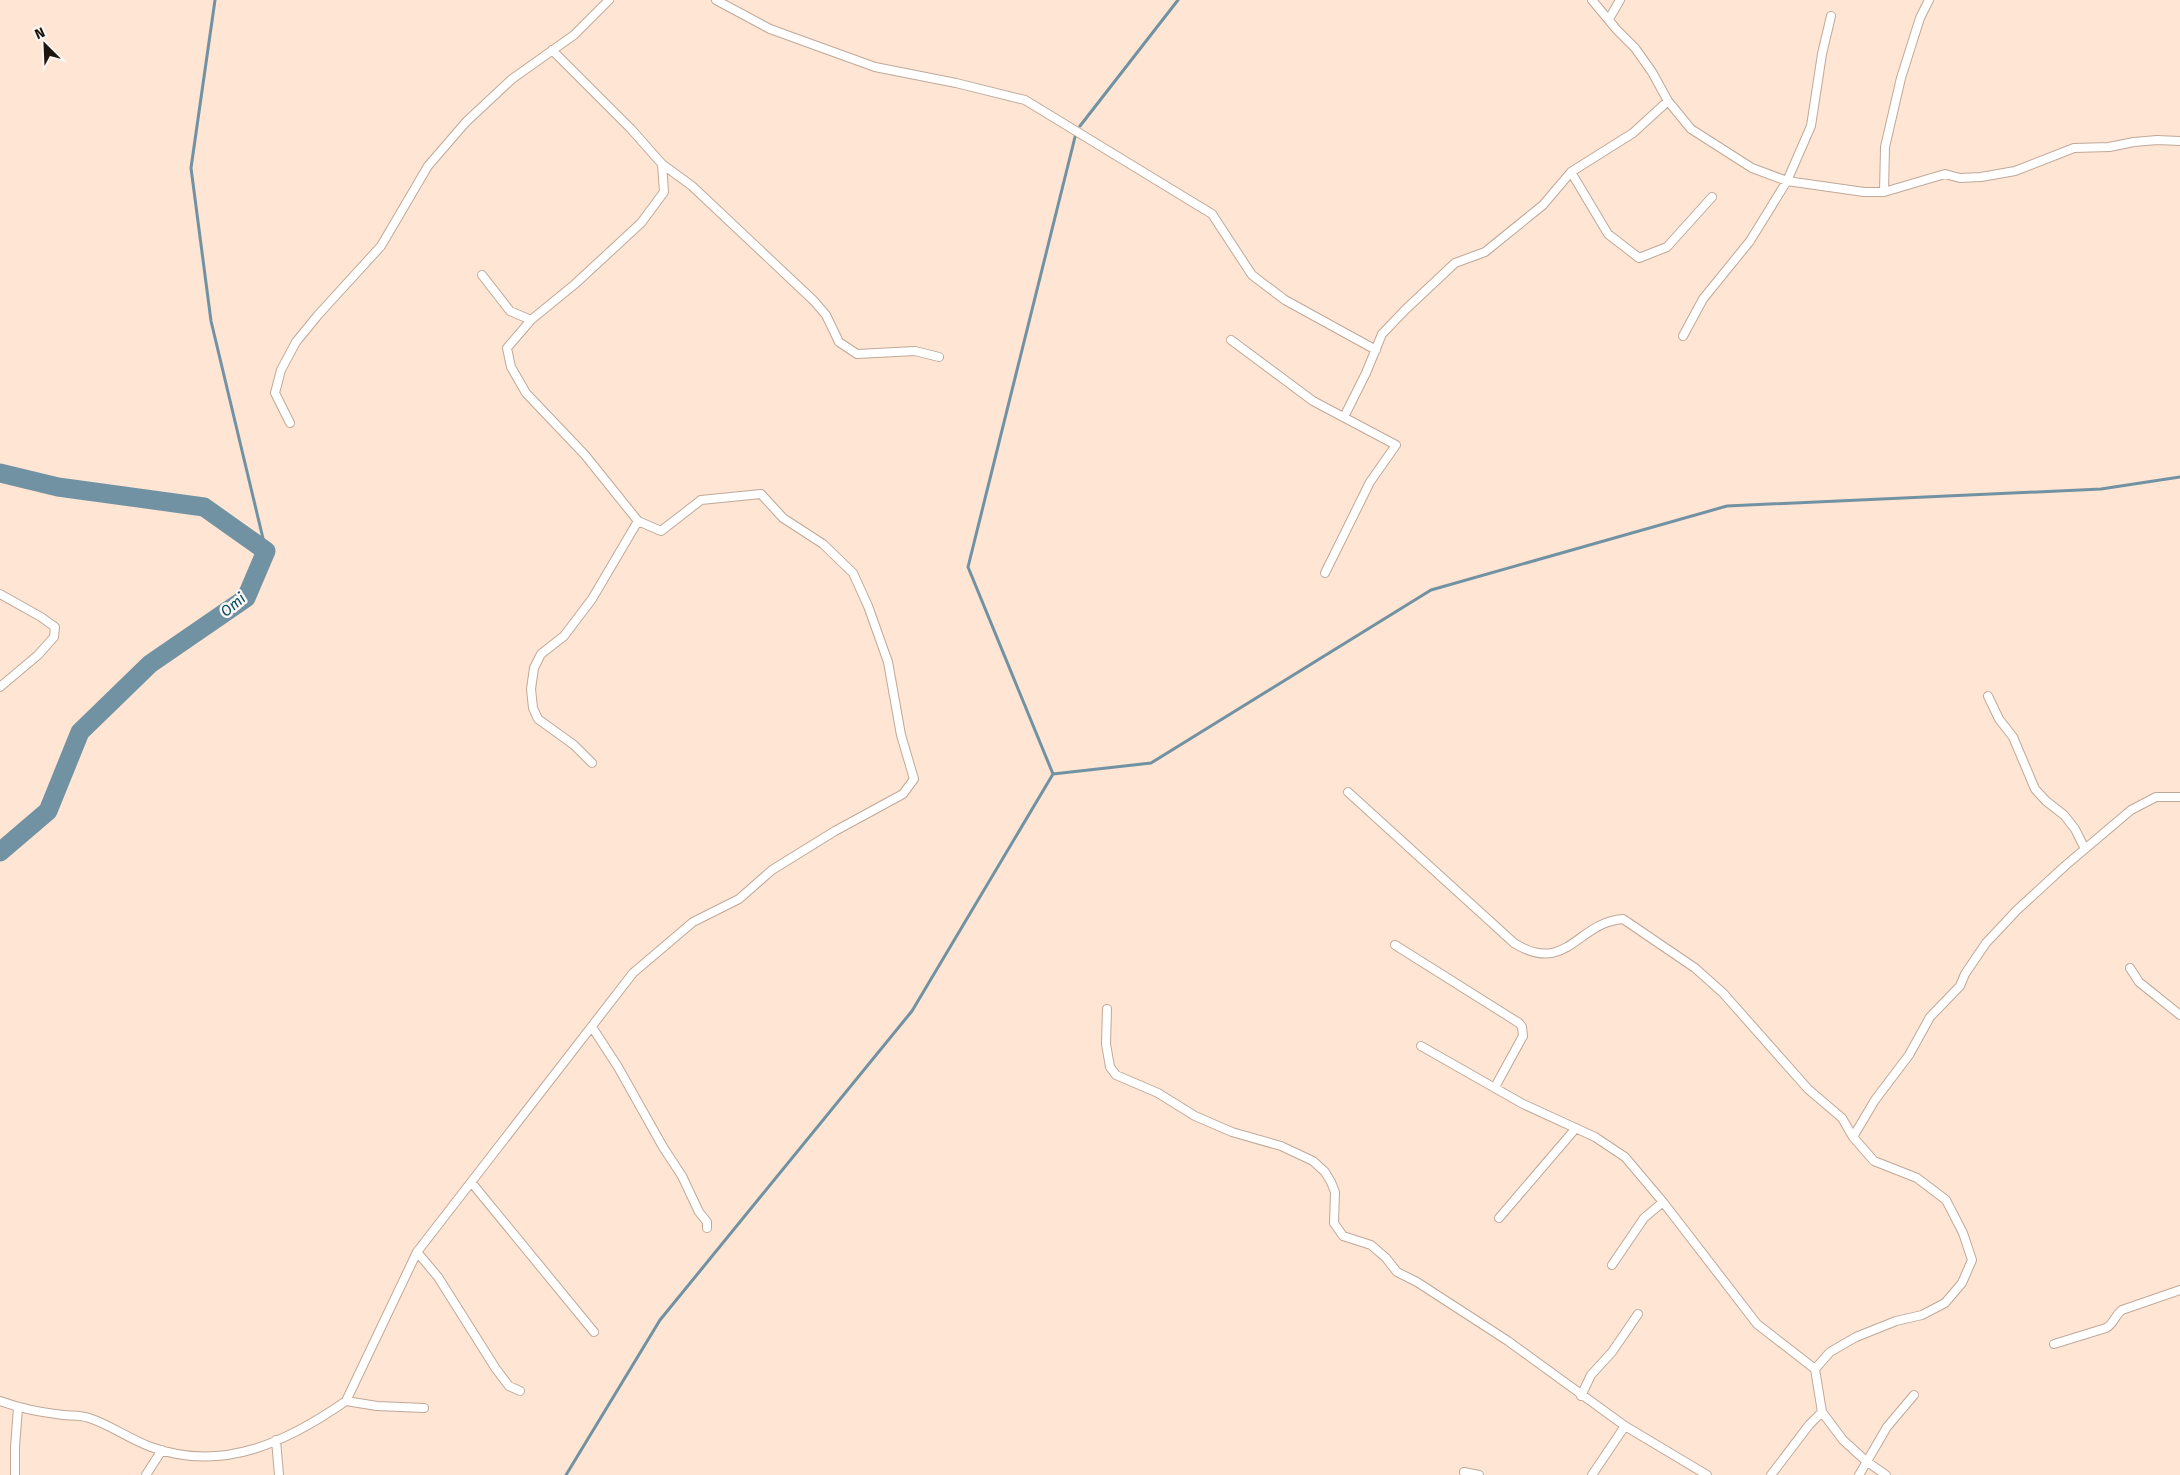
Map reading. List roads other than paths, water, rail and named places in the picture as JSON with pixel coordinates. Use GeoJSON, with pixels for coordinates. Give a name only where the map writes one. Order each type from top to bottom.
{"type":"FeatureCollection","features":[{"type":"Feature","properties":{"kind":"street"},"geometry":{"type":"LineString","coordinates":[[290,422],[275,393],[281,370],[296,342],[381,246],[428,166],[466,122],[512,79],[574,35],[609,0]]}},
{"type":"Feature","properties":{"kind":"street"},"geometry":{"type":"LineString","coordinates":[[716,0],[770,29],[875,67],[956,83],[1024,100],[1212,214],[1252,275],[1285,300],[1376,350]]}},
{"type":"Feature","properties":{"kind":"street"},"geometry":{"type":"LineString","coordinates":[[1592,0],[1635,48],[1652,72],[1668,102],[1691,129],[1752,168],[1787,181],[1864,192],[1884,192],[1945,174],[1960,178],[2015,171],[2074,148],[2110,147],[2156,140],[2180,141]]}},
{"type":"Feature","properties":{"kind":"street"},"geometry":{"type":"LineString","coordinates":[[1609,19],[1620,0]]}},
{"type":"Feature","properties":{"kind":"street"},"geometry":{"type":"LineString","coordinates":[[1884,192],[1885,147],[1901,78],[1920,18],[1929,0]]}},
{"type":"Feature","properties":{"kind":"street"},"geometry":{"type":"LineString","coordinates":[[1683,336],[1703,299],[1750,242],[1787,181],[1810,126],[1822,54],[1831,16]]}},
{"type":"Feature","properties":{"kind":"street"},"geometry":{"type":"LineString","coordinates":[[552,50],[662,164],[692,186],[814,301],[826,315],[839,342],[857,354],[915,351],[940,357]]}},
{"type":"Feature","properties":{"kind":"street"},"geometry":{"type":"LineString","coordinates":[[1344,417],[1366,373],[1382,334],[1455,262],[1485,252],[1543,205],[1570,172],[1633,133],[1668,102]]}},
{"type":"Feature","properties":{"kind":"street"},"geometry":{"type":"LineString","coordinates":[[0,1401],[18,1408],[87,1417],[152,1447],[190,1457],[225,1456],[258,1449],[329,1413],[346,1401],[417,1252],[639,967],[693,922],[739,899],[772,870],[835,831],[903,794],[914,779],[901,735],[888,662],[854,573],[823,544],[783,518],[761,494],[701,500],[661,531],[638,521],[585,455],[526,393],[511,367],[507,348],[531,320],[575,284],[641,223],[664,192],[662,164]]}},
{"type":"Feature","properties":{"kind":"street"},"geometry":{"type":"LineString","coordinates":[[1570,172],[1608,234],[1639,258],[1667,247],[1712,197]]}},
{"type":"Feature","properties":{"kind":"street"},"geometry":{"type":"LineString","coordinates":[[482,275],[510,311],[531,320]]}},
{"type":"Feature","properties":{"kind":"street"},"geometry":{"type":"LineString","coordinates":[[1231,340],[1313,401],[1396,445],[1370,482],[1325,573]]}},
{"type":"Feature","properties":{"kind":"street"},"geometry":{"type":"LineString","coordinates":[[592,763],[574,745],[538,719],[533,708],[531,689],[534,668],[541,654],[564,636],[592,599],[638,521]]}},
{"type":"Feature","properties":{"kind":"street"},"geometry":{"type":"LineString","coordinates":[[0,594],[41,617],[54,627],[54,637],[38,655],[0,687]]}},
{"type":"Feature","properties":{"kind":"street"},"geometry":{"type":"LineString","coordinates":[[1988,696],[1999,719],[2013,736],[2035,789],[2046,801],[2064,815],[2075,829],[2085,849]]}},
{"type":"Feature","properties":{"kind":"street"},"geometry":{"type":"LineString","coordinates":[[1348,792],[1514,943],[1527,951],[1536,954],[1556,953],[1607,923],[1623,919],[1695,968],[1723,993],[1808,1089],[1842,1118],[1853,1137],[1874,1161],[1917,1178],[1946,1200],[1972,1260],[1962,1283],[1945,1303],[1922,1315],[1896,1321],[1856,1336],[1830,1352],[1815,1369]]}},
{"type":"Feature","properties":{"kind":"street"},"geometry":{"type":"LineString","coordinates":[[1853,1137],[1875,1100],[1909,1055],[1930,1017],[1960,986],[1965,974],[1986,944],[2017,910],[2131,810],[2156,797],[2180,797]]}},
{"type":"Feature","properties":{"kind":"street"},"geometry":{"type":"LineString","coordinates":[[1395,945],[1519,1023],[1522,1027],[1523,1036],[1496,1087]]}},
{"type":"Feature","properties":{"kind":"street"},"geometry":{"type":"LineString","coordinates":[[2130,968],[2139,982],[2180,1015]]}},
{"type":"Feature","properties":{"kind":"street"},"geometry":{"type":"LineString","coordinates":[[1108,1009],[1106,1044],[1110,1067],[1116,1075],[1158,1092],[1195,1116],[1232,1132],[1281,1146],[1313,1161],[1325,1172],[1331,1182],[1335,1192],[1334,1224],[1343,1236],[1371,1245],[1386,1258],[1397,1272],[1417,1282],[1508,1341],[1581,1396],[1625,1426],[1707,1475]]}},
{"type":"Feature","properties":{"kind":"street"},"geometry":{"type":"LineString","coordinates":[[592,1027],[618,1067],[663,1147],[682,1176],[699,1212],[707,1222],[707,1228]]}},
{"type":"Feature","properties":{"kind":"street"},"geometry":{"type":"LineString","coordinates":[[1421,1046],[1524,1104],[1595,1137],[1625,1157],[1664,1202],[1756,1324],[1815,1369],[1822,1412],[1843,1440],[1866,1461],[1886,1475]]}},
{"type":"Feature","properties":{"kind":"street"},"geometry":{"type":"LineString","coordinates":[[1499,1218],[1576,1128]]}},
{"type":"Feature","properties":{"kind":"street"},"geometry":{"type":"LineString","coordinates":[[471,1182],[594,1332]]}},
{"type":"Feature","properties":{"kind":"street"},"geometry":{"type":"LineString","coordinates":[[1612,1265],[1644,1218],[1664,1202]]}},
{"type":"Feature","properties":{"kind":"street"},"geometry":{"type":"LineString","coordinates":[[417,1252],[438,1277],[496,1369],[509,1386],[520,1391]]}},
{"type":"Feature","properties":{"kind":"street"},"geometry":{"type":"LineString","coordinates":[[2054,1344],[2106,1328],[2122,1310],[2180,1290]]}},
{"type":"Feature","properties":{"kind":"street"},"geometry":{"type":"LineString","coordinates":[[1581,1396],[1591,1375],[1612,1352],[1638,1314]]}},
{"type":"Feature","properties":{"kind":"street"},"geometry":{"type":"LineString","coordinates":[[1859,1475],[1887,1427],[1914,1395]]}},
{"type":"Feature","properties":{"kind":"street"},"geometry":{"type":"LineString","coordinates":[[346,1401],[378,1406],[424,1408]]}},
{"type":"Feature","properties":{"kind":"street"},"geometry":{"type":"LineString","coordinates":[[15,1475],[18,1408]]}},
{"type":"Feature","properties":{"kind":"street"},"geometry":{"type":"LineString","coordinates":[[1771,1475],[1808,1425],[1822,1412]]}},
{"type":"Feature","properties":{"kind":"street"},"geometry":{"type":"LineString","coordinates":[[1592,1475],[1625,1426]]}},
{"type":"Feature","properties":{"kind":"street"},"geometry":{"type":"LineString","coordinates":[[276,1440],[279,1475]]}},
{"type":"Feature","properties":{"kind":"street"},"geometry":{"type":"LineString","coordinates":[[146,1475],[162,1450]]}},
{"type":"Feature","properties":{"kind":"street"},"geometry":{"type":"LineString","coordinates":[[1464,1472],[1479,1475]]}},
{"type":"Feature","properties":{"kind":"waterway"},"geometry":{"type":"LineString","coordinates":[[215,0],[191,168],[211,321],[266,551]]}},
{"type":"Feature","properties":{"kind":"waterway"},"geometry":{"type":"LineString","coordinates":[[1080,126],[1178,0]]}},
{"type":"Feature","properties":{"kind":"waterway"},"geometry":{"type":"LineString","coordinates":[[566,1475],[660,1320],[912,1011],[1053,774],[968,567],[1076,133]]}},
{"type":"Feature","properties":{"kind":"waterway","name":"Omi"},"geometry":{"type":"LineString","coordinates":[[0,473],[58,487],[204,507],[266,551],[246,598],[150,664],[80,732],[48,811],[0,852]]}},
{"type":"Feature","properties":{"kind":"waterway"},"geometry":{"type":"LineString","coordinates":[[1053,774],[1151,763],[1431,590],[1727,506],[2101,489],[2180,477]]}}]}
